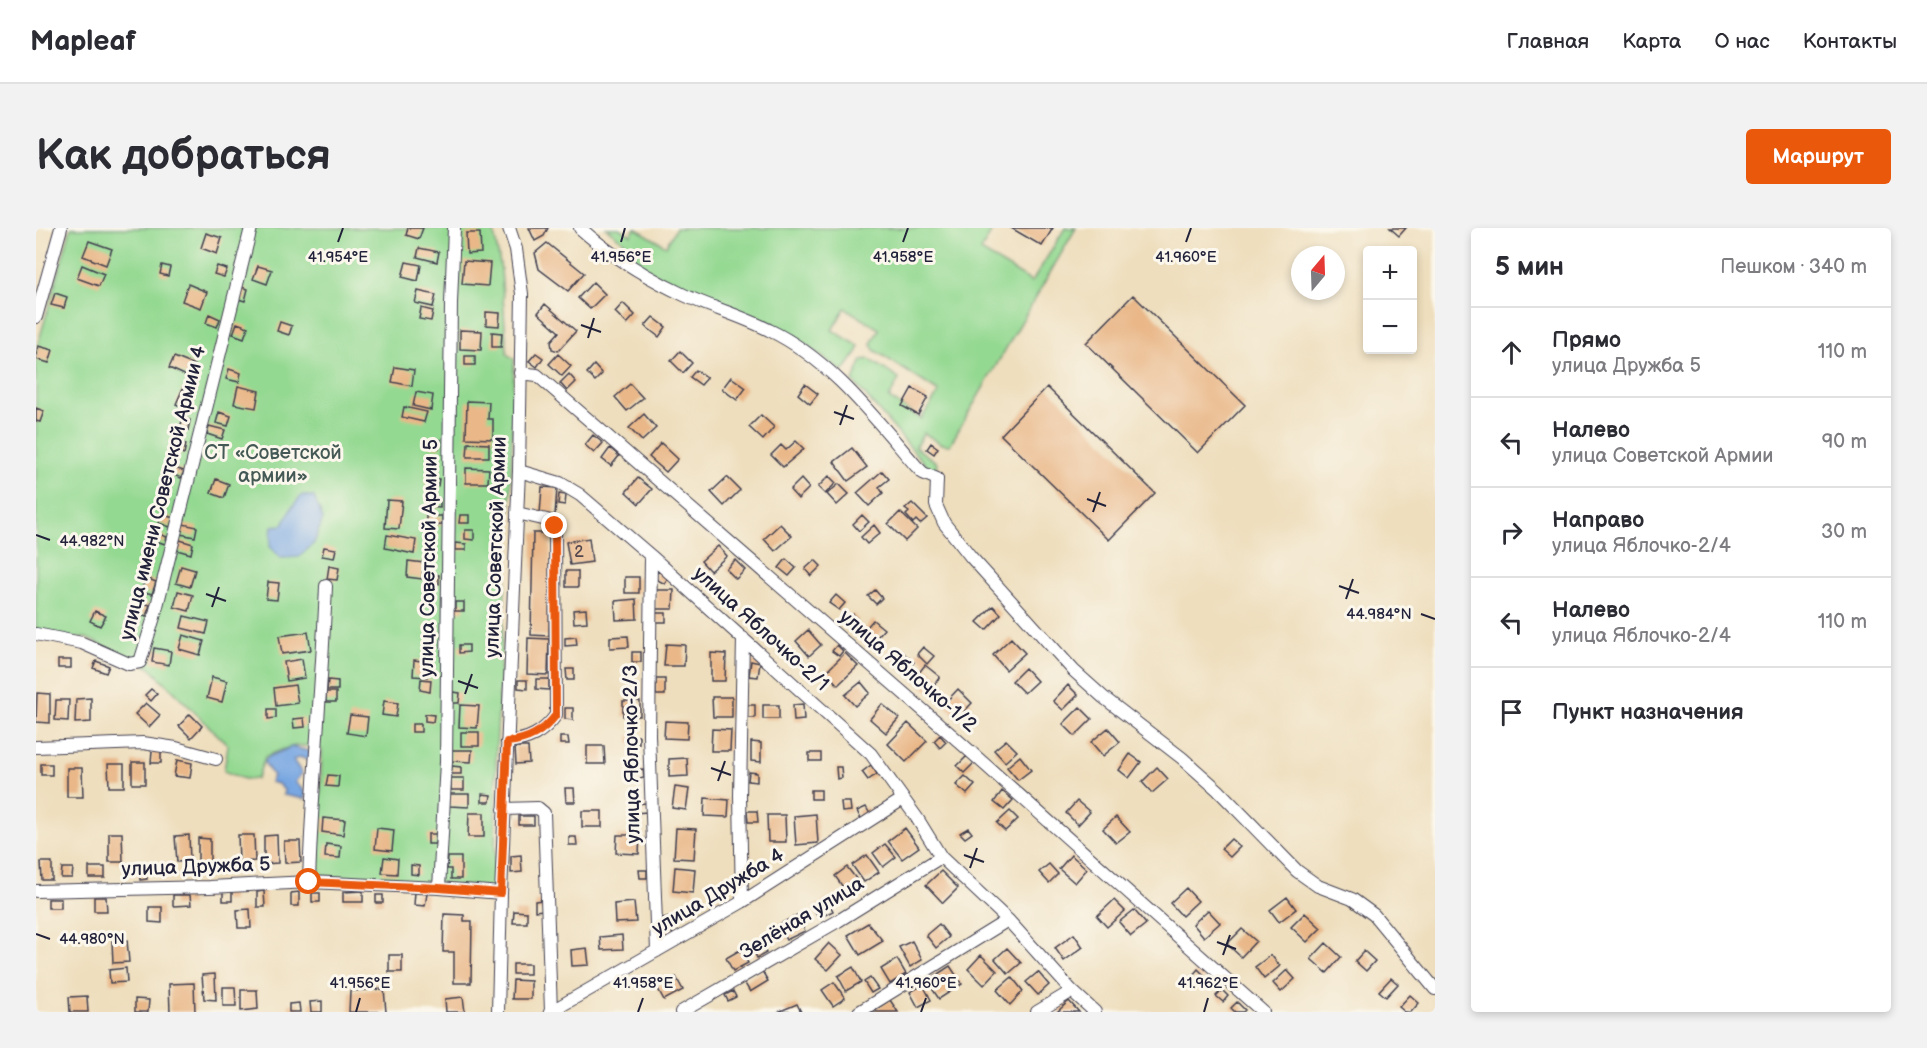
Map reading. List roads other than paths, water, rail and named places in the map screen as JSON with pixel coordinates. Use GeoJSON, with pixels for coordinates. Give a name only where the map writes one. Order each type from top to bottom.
{"type":"FeatureCollection","features":[{"type":"Feature","properties":{"kind":"street"},"geometry":{"type":"LineString","coordinates":[[36,317],[61,228]]}},
{"type":"Feature","properties":{"kind":"street","name":"улица имени Советской Армии 4"},"geometry":{"type":"LineString","coordinates":[[36,634],[82,643],[129,664],[141,662],[155,614],[250,228]]}},
{"type":"Feature","properties":{"kind":"street","name":"улица Советской Армии 5"},"geometry":{"type":"LineString","coordinates":[[439,888],[446,762],[450,356],[454,228]]}},
{"type":"Feature","properties":{"kind":"street","name":"улица Советской Армии"},"geometry":{"type":"LineString","coordinates":[[498,1012],[504,809],[518,513],[522,294],[516,249],[509,228]]}},
{"type":"Feature","properties":{"kind":"street"},"geometry":{"type":"LineString","coordinates":[[580,228],[604,249],[642,273],[685,296],[770,330],[812,357],[844,384],[916,466],[923,473],[937,479],[936,505],[944,523],[971,557],[1074,671],[1218,790],[1297,871],[1318,886],[1352,899],[1374,915],[1435,988]]}},
{"type":"Feature","properties":{"kind":"street","name":"улица Яблочко-1/2"},"geometry":{"type":"LineString","coordinates":[[520,373],[537,375],[546,382],[954,737],[1263,1012]]}},
{"type":"Feature","properties":{"kind":"street","name":"улица Яблочко-2/1"},"geometry":{"type":"LineString","coordinates":[[519,471],[560,483],[580,495],[871,754],[942,856],[1008,920],[1072,991],[1095,1012]]}},
{"type":"Feature","properties":{"kind":"street"},"geometry":{"type":"LineString","coordinates":[[507,742],[525,741],[549,724],[556,715],[555,526],[547,520],[518,513]]}},
{"type":"Feature","properties":{"kind":"street","name":"улица Яблочко-2/3"},"geometry":{"type":"LineString","coordinates":[[651,556],[649,735],[657,951]]}},
{"type":"Feature","properties":{"kind":"street"},"geometry":{"type":"LineString","coordinates":[[309,882],[312,797],[322,676],[326,586]]}},
{"type":"Feature","properties":{"kind":"street"},"geometry":{"type":"LineString","coordinates":[[742,902],[740,784],[743,638]]}},
{"type":"Feature","properties":{"kind":"street"},"geometry":{"type":"LineString","coordinates":[[36,747],[143,743],[176,748],[216,759]]}},
{"type":"Feature","properties":{"kind":"street","name":"улица Дружба 4"},"geometry":{"type":"LineString","coordinates":[[551,1012],[742,902],[903,799]]}},
{"type":"Feature","properties":{"kind":"street"},"geometry":{"type":"LineString","coordinates":[[504,809],[538,808],[544,813],[551,1012]]}},
{"type":"Feature","properties":{"kind":"street","name":"Зелёная улица"},"geometry":{"type":"LineString","coordinates":[[681,1012],[838,921],[942,856]]}},
{"type":"Feature","properties":{"kind":"street","name":"улица Дружба 5"},"geometry":{"type":"LineString","coordinates":[[36,891],[309,882],[501,893]]}},
{"type":"Feature","properties":{"kind":"street"},"geometry":{"type":"LineString","coordinates":[[859,1012],[1008,920]]}},
{"type":"Feature","properties":{"kind":"street"},"geometry":{"type":"LineString","coordinates":[[1037,1012],[1072,991]]}},
{"type":"Feature","properties":{"kind":"water"},"geometry":{"type":"Polygon","coordinates":[[[302,495],[314,497],[323,519],[314,543],[299,557],[281,558],[270,547],[272,526],[283,525],[292,507],[302,495]]]}},
{"type":"Feature","properties":{"kind":"water"},"geometry":{"type":"Polygon","coordinates":[[[291,747],[309,751],[311,756],[309,761],[300,757],[293,760],[302,773],[295,782],[305,792],[305,799],[283,795],[284,790],[278,784],[270,782],[273,776],[264,762],[268,757],[291,747]]]}},
{"type":"Feature","properties":{"kind":"park label","name":"СТ «Советской армии»"},"geometry":{"type":"Point","coordinates":[273,464]}}]}
